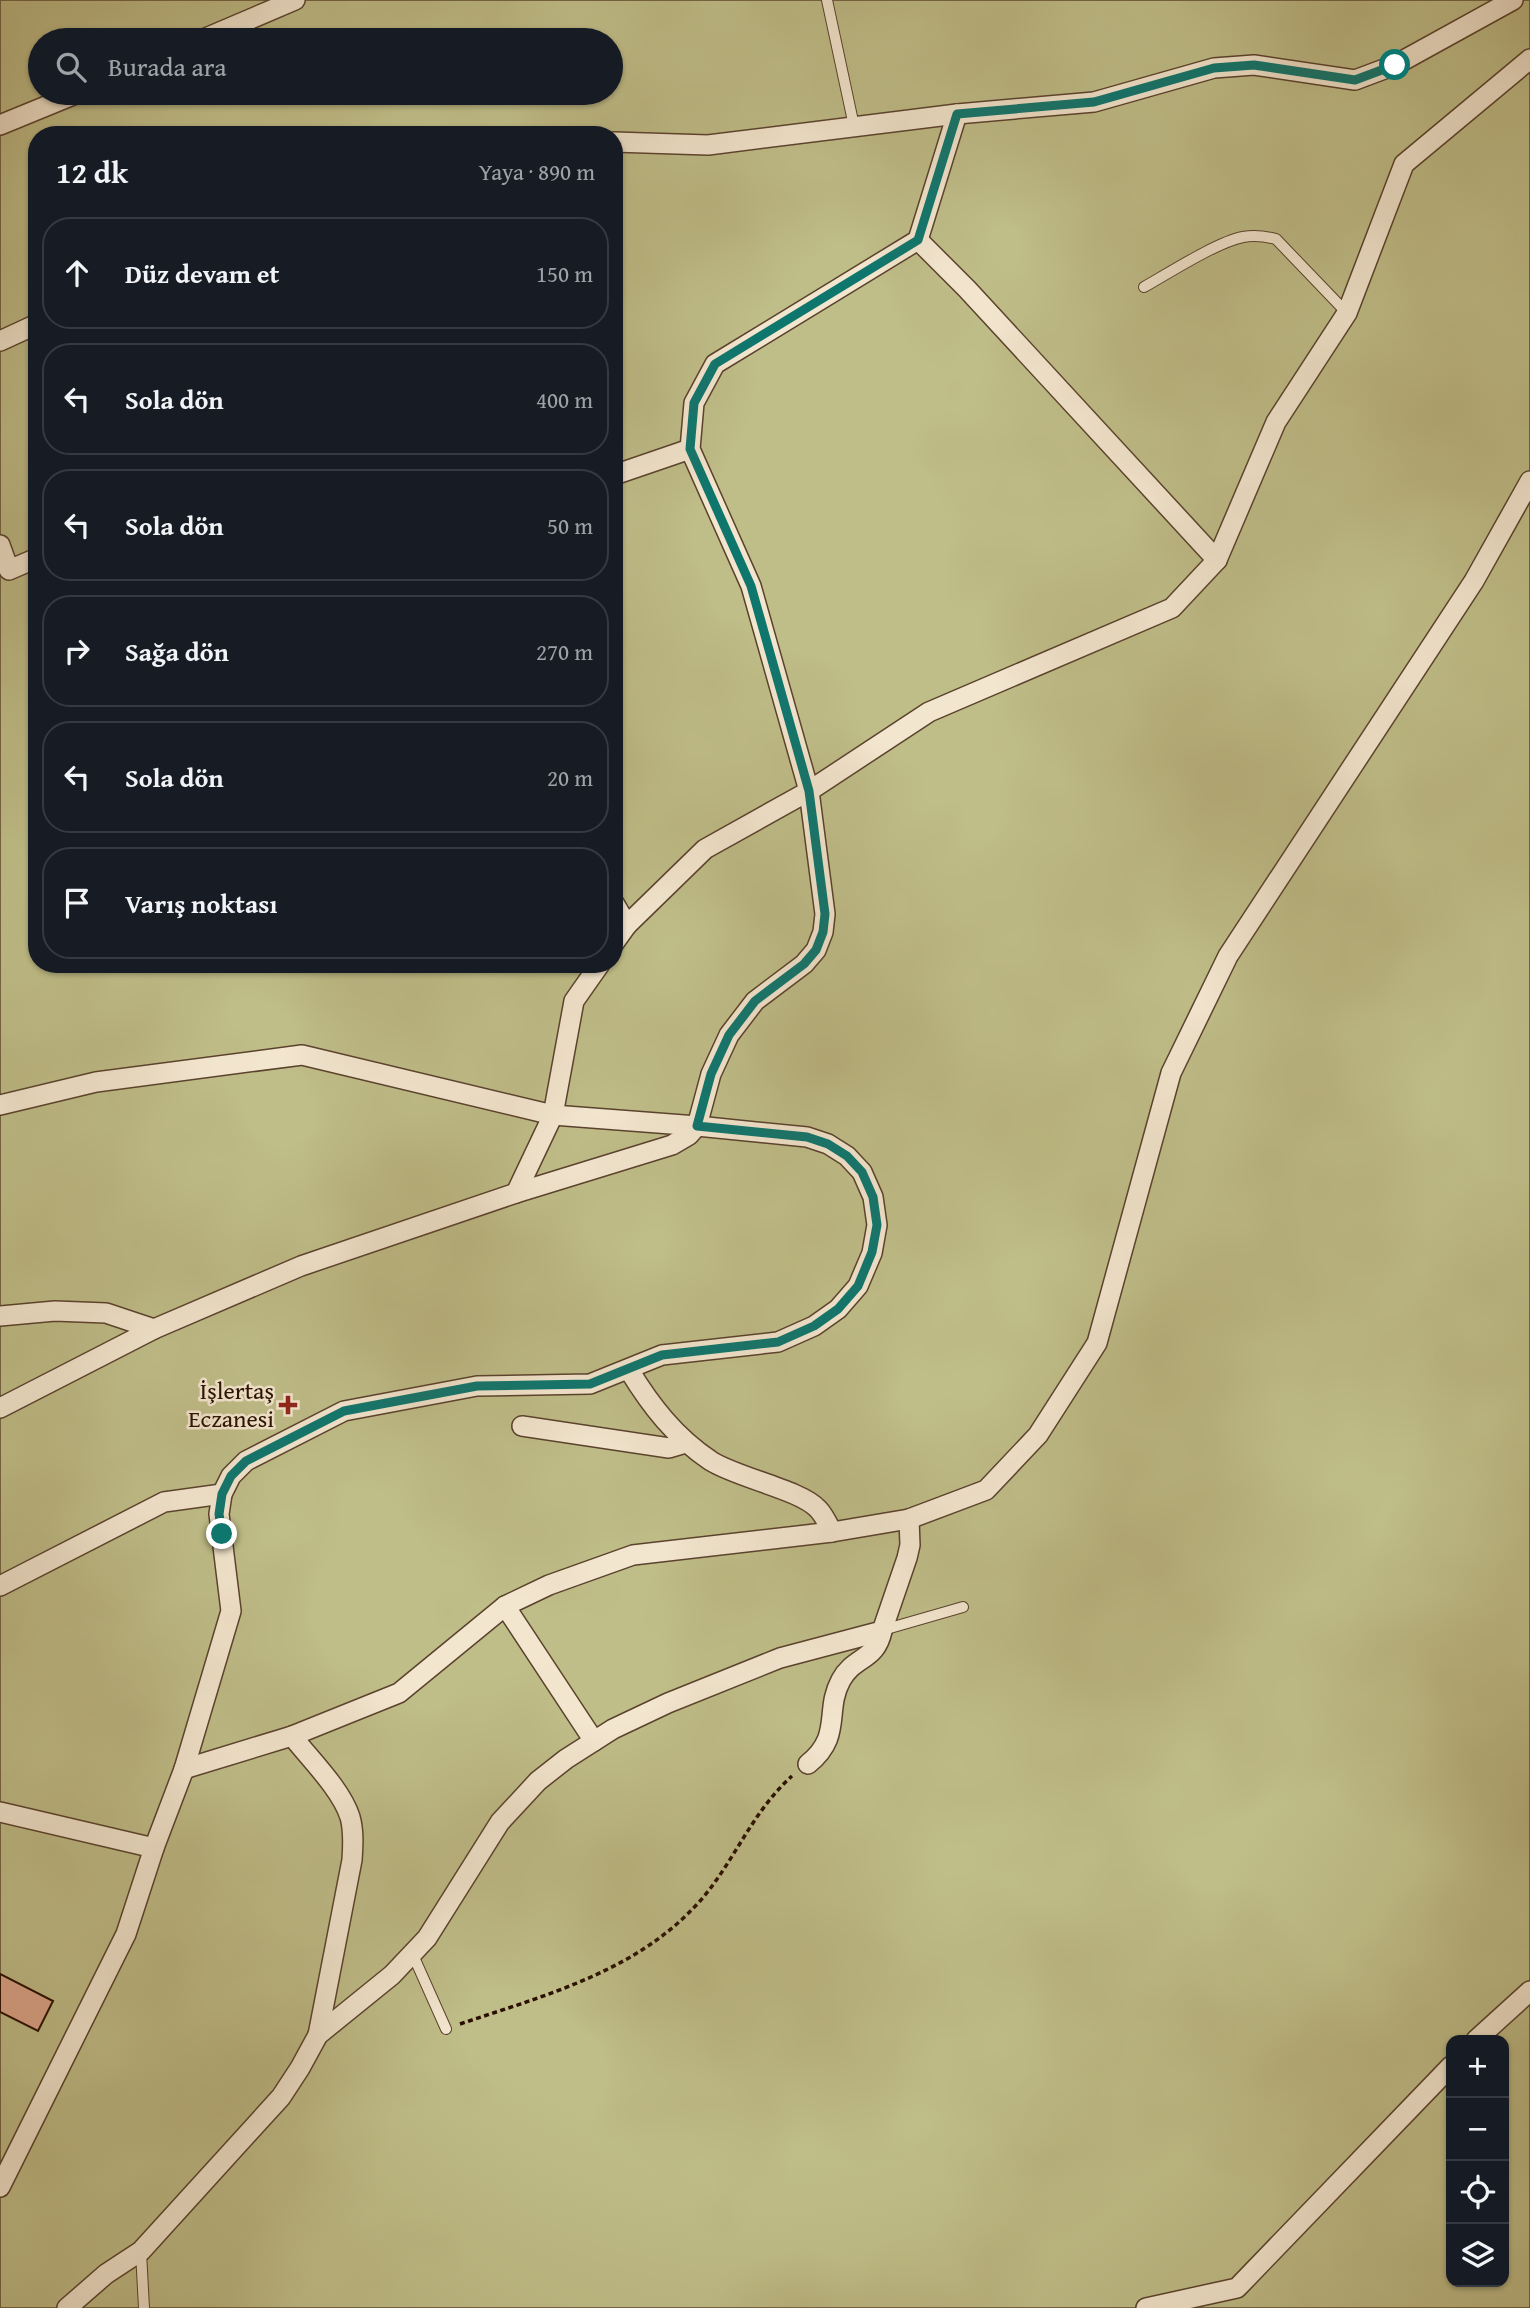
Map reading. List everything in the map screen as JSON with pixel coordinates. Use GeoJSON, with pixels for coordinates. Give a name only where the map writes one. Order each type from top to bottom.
{"type":"FeatureCollection","features":[{"type":"Feature","properties":{"kind":"street"},"geometry":{"type":"LineString","coordinates":[[229,28],[295,0]]}},
{"type":"Feature","properties":{"kind":"street"},"geometry":{"type":"LineString","coordinates":[[623,142],[708,145],[957,114],[1094,102],[1214,68],[1254,65],[1355,80],[1395,65],[1513,0]]}},
{"type":"Feature","properties":{"kind":"street"},"geometry":{"type":"LineString","coordinates":[[623,931],[705,849],[809,791],[929,712],[1172,608],[1217,560],[1276,422],[1347,313],[1404,164],[1530,59]]}},
{"type":"Feature","properties":{"kind":"street"},"geometry":{"type":"LineString","coordinates":[[0,125],[49,105]]}},
{"type":"Feature","properties":{"kind":"street"},"geometry":{"type":"LineString","coordinates":[[0,1408],[154,1329],[301,1266],[516,1193],[672,1145],[689,1135],[697,1126],[711,1074],[729,1035],[755,1001],[804,964],[816,950],[823,932],[825,914],[809,791],[751,586],[690,449],[694,403],[715,364],[918,240],[957,114]]}},
{"type":"Feature","properties":{"kind":"street"},"geometry":{"type":"LineString","coordinates":[[918,240],[967,289],[1217,560]]}},
{"type":"Feature","properties":{"kind":"street"},"geometry":{"type":"LineString","coordinates":[[0,341],[28,328]]}},
{"type":"Feature","properties":{"kind":"street"},"geometry":{"type":"LineString","coordinates":[[623,472],[690,449]]}},
{"type":"Feature","properties":{"kind":"street"},"geometry":{"type":"LineString","coordinates":[[184,1769],[292,1736],[399,1693],[505,1606],[549,1585],[633,1555],[832,1532],[909,1519],[986,1490],[1038,1435],[1097,1343],[1171,1073],[1228,956],[1474,581],[1530,481]]}},
{"type":"Feature","properties":{"kind":"street"},"geometry":{"type":"LineString","coordinates":[[0,545],[9,570],[28,562]]}},
{"type":"Feature","properties":{"kind":"street"},"geometry":{"type":"LineString","coordinates":[[623,918],[627,925]]}},
{"type":"Feature","properties":{"kind":"street"},"geometry":{"type":"LineString","coordinates":[[516,1193],[553,1115],[575,1001],[594,973]]}},
{"type":"Feature","properties":{"kind":"street"},"geometry":{"type":"LineString","coordinates":[[0,1105],[96,1082],[302,1055],[553,1115],[807,1137],[828,1144],[847,1156],[862,1172],[873,1197],[877,1225],[872,1252],[858,1286],[838,1309],[814,1326],[778,1342],[662,1355],[590,1384],[477,1386],[344,1411],[246,1461],[231,1476],[222,1494],[219,1514],[231,1611],[184,1769],[154,1848],[126,1934],[0,2187]]}},
{"type":"Feature","properties":{"kind":"street"},"geometry":{"type":"LineString","coordinates":[[0,1316],[55,1311],[106,1313],[154,1329]]}},
{"type":"Feature","properties":{"kind":"street"},"geometry":{"type":"LineString","coordinates":[[629,1370],[649,1402],[686,1443],[734,1474],[807,1500],[817,1508],[832,1532]]}},
{"type":"Feature","properties":{"kind":"street"},"geometry":{"type":"LineString","coordinates":[[522,1426],[669,1448],[686,1443]]}},
{"type":"Feature","properties":{"kind":"street"},"geometry":{"type":"LineString","coordinates":[[0,1586],[164,1502],[222,1494]]}},
{"type":"Feature","properties":{"kind":"street"},"geometry":{"type":"LineString","coordinates":[[808,1764],[822,1750],[831,1734],[837,1689],[841,1680],[853,1666],[873,1653],[878,1645],[907,1558],[909,1519]]}},
{"type":"Feature","properties":{"kind":"street"},"geometry":{"type":"LineString","coordinates":[[505,1606],[594,1741]]}},
{"type":"Feature","properties":{"kind":"street"},"geometry":{"type":"LineString","coordinates":[[318,2035],[413,1955],[427,1938],[500,1822],[548,1773],[594,1741],[649,1711],[770,1662],[809,1649],[882,1631]]}},
{"type":"Feature","properties":{"kind":"street"},"geometry":{"type":"LineString","coordinates":[[67,2308],[106,2274],[141,2251],[281,2097],[318,2035],[354,1838],[343,1801],[292,1736]]}},
{"type":"Feature","properties":{"kind":"street"},"geometry":{"type":"LineString","coordinates":[[0,1812],[154,1848]]}},
{"type":"Feature","properties":{"kind":"street"},"geometry":{"type":"LineString","coordinates":[[1482,2035],[1530,1991]]}},
{"type":"Feature","properties":{"kind":"street"},"geometry":{"type":"LineString","coordinates":[[1146,2308],[1237,2288],[1446,2071]]}},
{"type":"Feature","properties":{"kind":"lane"},"geometry":{"type":"LineString","coordinates":[[827,0],[854,126]]}},
{"type":"Feature","properties":{"kind":"lane"},"geometry":{"type":"LineString","coordinates":[[1144,287],[1239,237],[1264,236],[1276,239],[1347,313]]}},
{"type":"Feature","properties":{"kind":"lane"},"geometry":{"type":"LineString","coordinates":[[882,1631],[963,1607]]}},
{"type":"Feature","properties":{"kind":"lane"},"geometry":{"type":"LineString","coordinates":[[413,1955],[446,2029]]}},
{"type":"Feature","properties":{"kind":"lane"},"geometry":{"type":"LineString","coordinates":[[141,2251],[144,2308]]}},
{"type":"Feature","properties":{"kind":"path"},"geometry":{"type":"LineString","coordinates":[[446,2029],[557,1991],[619,1965],[655,1942],[702,1898],[764,1804],[779,1787],[808,1764]]}},
{"type":"Feature","properties":{"kind":"shaded area"},"geometry":{"type":"Polygon","coordinates":[[[0,0],[1530,0],[1530,2308],[0,2308],[0,0]]]}},
{"type":"Feature","properties":{"kind":"building"},"geometry":{"type":"Polygon","coordinates":[[[0,1974],[53,2001],[38,2031],[0,2012],[0,1974]]]}},
{"type":"Feature","properties":{"kind":"place","name":"İşlertaş Eczanesi"},"geometry":{"type":"Point","coordinates":[288,1405]}},
{"type":"Feature","properties":{"kind":"route"},"geometry":{"type":"LineString","coordinates":[[222,1534],[219,1514],[222,1494],[231,1476],[246,1461],[344,1411],[477,1386],[590,1384],[662,1355],[778,1342],[814,1326],[838,1309],[858,1286],[872,1252],[877,1225],[873,1197],[862,1172],[847,1156],[828,1144],[807,1137],[697,1126],[711,1074],[729,1035],[755,1001],[804,964],[816,950],[823,932],[825,914],[809,791],[751,586],[690,449],[694,403],[715,364],[918,240],[957,114],[1094,102],[1214,68],[1254,65],[1355,80],[1395,65]]}}]}
